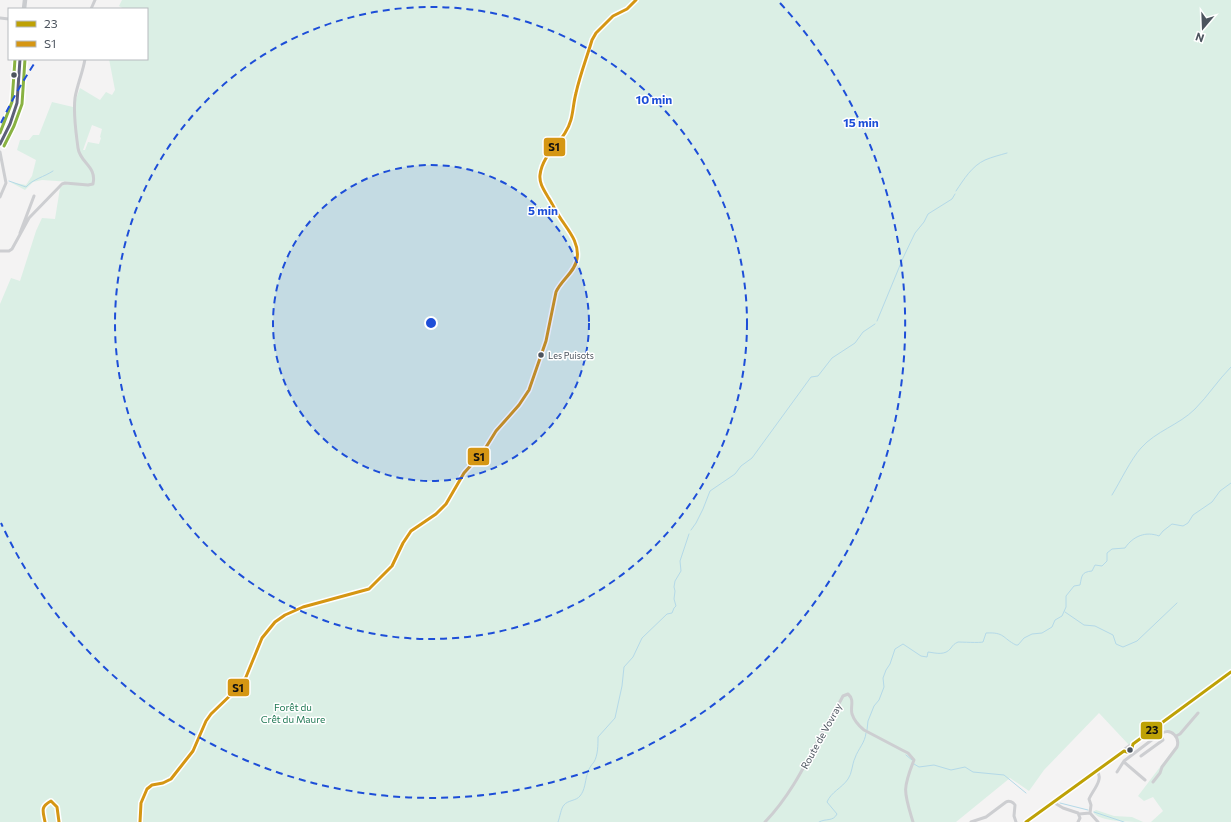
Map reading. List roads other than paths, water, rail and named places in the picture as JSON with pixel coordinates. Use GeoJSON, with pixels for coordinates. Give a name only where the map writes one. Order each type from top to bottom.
{"type":"FeatureCollection","features":[{"type":"Feature","properties":{"kind":"main road"},"geometry":{"type":"LineString","coordinates":[[140,822],[141,803],[145,792],[152,785],[163,783],[171,779],[193,751],[206,721],[211,714],[241,685],[246,677],[262,638],[270,626],[279,618],[293,611],[336,597],[361,592],[376,583],[392,566],[403,543],[411,531],[420,523],[436,514],[446,504],[464,473],[483,452],[496,431],[519,405],[527,393],[546,341],[557,290],[574,268],[578,256],[571,232],[559,216],[543,188],[540,179],[540,170],[548,154],[564,135],[571,123],[576,93],[592,40],[613,16],[627,9],[636,0]]}},
{"type":"Feature","properties":{"kind":"main road"},"geometry":{"type":"LineString","coordinates":[[0,144],[12,118],[17,102],[20,60]]}},
{"type":"Feature","properties":{"kind":"main road"},"geometry":{"type":"LineString","coordinates":[[1026,822],[1231,672]]}},
{"type":"Feature","properties":{"kind":"main road"},"geometry":{"type":"LineString","coordinates":[[46,822],[43,808],[45,804],[51,801],[56,804],[58,808],[59,822]]}},
{"type":"Feature","properties":{"kind":"street"},"geometry":{"type":"LineString","coordinates":[[0,251],[12,249],[29,218],[62,184],[93,184],[94,181],[91,168],[79,155],[75,128],[75,99],[85,60]]}},
{"type":"Feature","properties":{"kind":"street"},"geometry":{"type":"LineString","coordinates":[[0,152],[6,183],[0,197]]}},
{"type":"Feature","properties":{"kind":"street"},"geometry":{"type":"LineString","coordinates":[[20,235],[34,196]]}},
{"type":"Feature","properties":{"kind":"street","name":"Route de Vovray"},"geometry":{"type":"LineString","coordinates":[[765,822],[785,798],[798,779],[824,730],[845,695],[848,694],[851,697],[852,714],[855,720],[866,731],[908,753],[914,760],[904,787],[913,822]]}},
{"type":"Feature","properties":{"kind":"street"},"geometry":{"type":"LineString","coordinates":[[1176,736],[1180,734],[1198,713]]}},
{"type":"Feature","properties":{"kind":"street"},"geometry":{"type":"LineString","coordinates":[[1117,772],[1124,762],[1160,734],[1167,731],[1173,733],[1176,736],[1178,743],[1177,747],[1153,782]]}},
{"type":"Feature","properties":{"kind":"street"},"geometry":{"type":"LineString","coordinates":[[1149,734],[1153,739]]}},
{"type":"Feature","properties":{"kind":"street"},"geometry":{"type":"LineString","coordinates":[[1141,756],[1163,740],[1160,734]]}},
{"type":"Feature","properties":{"kind":"street"},"geometry":{"type":"LineString","coordinates":[[1124,762],[1145,780]]}},
{"type":"Feature","properties":{"kind":"street"},"geometry":{"type":"LineString","coordinates":[[1097,771],[1099,774],[1099,779],[1089,799],[1091,804],[1090,813],[1098,822]]}},
{"type":"Feature","properties":{"kind":"street"},"geometry":{"type":"LineString","coordinates":[[970,822],[986,817],[1009,801],[1013,802],[1015,805],[1014,816],[1016,822]]}},
{"type":"Feature","properties":{"kind":"street"},"geometry":{"type":"LineString","coordinates":[[1053,802],[1079,814],[1090,813]]}},
{"type":"Feature","properties":{"kind":"street"},"geometry":{"type":"LineString","coordinates":[[1078,822],[1080,818],[1079,814]]}},
{"type":"Feature","properties":{"kind":"waterway"},"geometry":{"type":"LineString","coordinates":[[956,191],[969,173],[980,163],[1007,153]]}},
{"type":"Feature","properties":{"kind":"waterway"},"geometry":{"type":"LineString","coordinates":[[9,181],[26,187],[32,182],[53,171]]}},
{"type":"Feature","properties":{"kind":"waterway"},"geometry":{"type":"LineString","coordinates":[[877,321],[915,233],[924,222],[928,214],[952,199],[955,194]]}},
{"type":"Feature","properties":{"kind":"waterway"},"geometry":{"type":"LineString","coordinates":[[691,530],[703,509],[710,491],[735,474],[741,466],[752,458],[811,377],[818,376],[832,358],[855,343],[863,332],[875,324]]}},
{"type":"Feature","properties":{"kind":"waterway"},"geometry":{"type":"LineString","coordinates":[[1112,495],[1141,448],[1154,437],[1189,415],[1231,367]]}},
{"type":"Feature","properties":{"kind":"waterway"},"geometry":{"type":"LineString","coordinates":[[867,730],[868,721],[884,687],[883,678],[895,649],[903,644],[921,656],[927,657],[928,652],[940,653],[949,651],[958,642],[983,642],[986,633],[997,633],[1018,645],[1024,638],[1032,634],[1042,633],[1052,627],[1055,620],[1062,616],[1066,607],[1066,596],[1074,586],[1080,585],[1084,573],[1092,571],[1095,565],[1102,566],[1107,561],[1107,553],[1112,549],[1125,548],[1132,540],[1145,534],[1159,536],[1172,524],[1183,526],[1188,523],[1193,515],[1212,502],[1220,491],[1231,483]]}},
{"type":"Feature","properties":{"kind":"waterway"},"geometry":{"type":"LineString","coordinates":[[558,822],[563,806],[578,798],[582,794],[588,771],[596,756],[598,737],[615,718],[622,686],[624,667],[633,657],[642,638],[667,614],[672,613],[676,606],[674,599],[675,581],[681,571],[680,561],[689,534]]}},
{"type":"Feature","properties":{"kind":"waterway"},"geometry":{"type":"LineString","coordinates":[[1065,612],[1084,625],[1095,626],[1113,635],[1116,644],[1123,647],[1137,641],[1177,603]]}},
{"type":"Feature","properties":{"kind":"waterway"},"geometry":{"type":"LineString","coordinates":[[819,822],[831,819],[837,814],[827,802],[831,795],[846,782],[849,777],[854,760],[866,733]]}},
{"type":"Feature","properties":{"kind":"waterway"},"geometry":{"type":"LineString","coordinates":[[906,755],[912,760]]}},
{"type":"Feature","properties":{"kind":"waterway"},"geometry":{"type":"LineString","coordinates":[[914,764],[919,767],[934,765],[951,770],[965,767],[973,772],[1004,775],[1026,793]]}},
{"type":"Feature","properties":{"kind":"waterway"},"geometry":{"type":"LineString","coordinates":[[1060,803],[1088,810]]}},
{"type":"Feature","properties":{"kind":"waterway"},"geometry":{"type":"LineString","coordinates":[[1094,812],[1124,822]]}},
{"type":"Feature","properties":{"kind":"place","name":"Les Puisots"},"geometry":{"type":"Point","coordinates":[541,355]}},
{"type":"Feature","properties":{"kind":"park label","name":"Forêt du Crêt du Maure"},"geometry":{"type":"Point","coordinates":[293,712]}}]}
